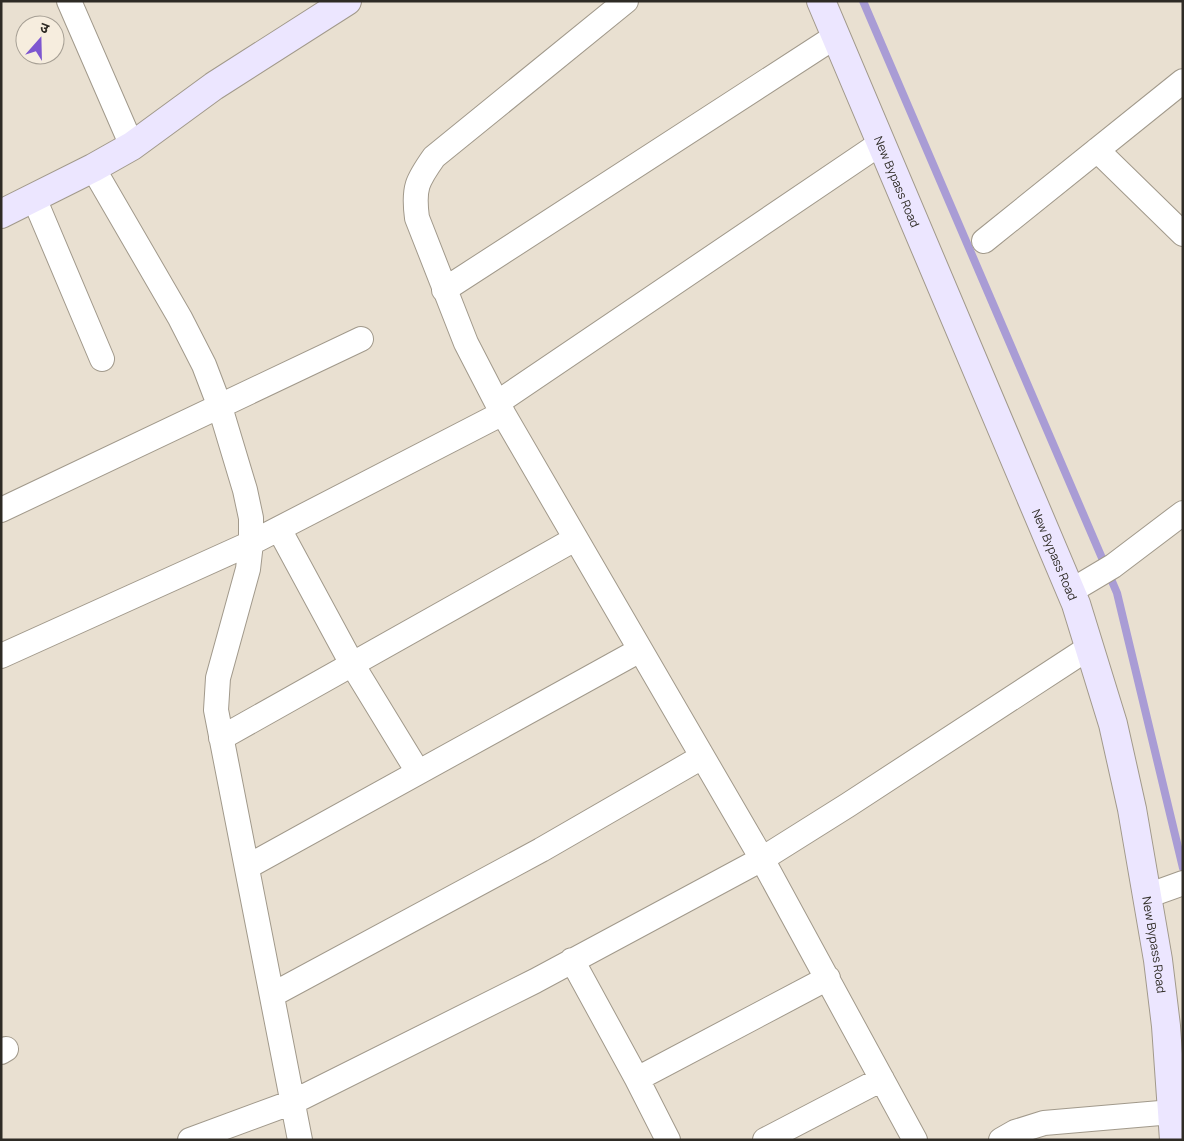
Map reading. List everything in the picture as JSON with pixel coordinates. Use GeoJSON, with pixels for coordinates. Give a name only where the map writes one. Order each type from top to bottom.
{"type":"FeatureCollection","features":[{"type":"Feature","properties":{"kind":"main road"},"geometry":{"type":"LineString","coordinates":[[1,214],[93,168],[132,146],[214,86],[347,1]]}},
{"type":"Feature","properties":{"kind":"main road","name":"New Bypass Road"},"geometry":{"type":"LineString","coordinates":[[821,1],[881,143],[1080,586],[1090,647],[1113,724],[1128,790],[1164,889],[1158,960],[1175,1047],[1172,1112],[1174,1140]]}},
{"type":"Feature","properties":{"kind":"street"},"geometry":{"type":"LineString","coordinates":[[69,1],[132,146]]}},
{"type":"Feature","properties":{"kind":"street"},"geometry":{"type":"LineString","coordinates":[[626,1],[434,157],[422,173],[416,188],[417,218],[466,343],[500,408],[762,859],[915,1140]]}},
{"type":"Feature","properties":{"kind":"street"},"geometry":{"type":"LineString","coordinates":[[444,290],[836,36]]}},
{"type":"Feature","properties":{"kind":"street"},"geometry":{"type":"LineString","coordinates":[[984,241],[1183,81]]}},
{"type":"Feature","properties":{"kind":"street"},"geometry":{"type":"LineString","coordinates":[[1,656],[251,544],[500,408],[881,143]]}},
{"type":"Feature","properties":{"kind":"street"},"geometry":{"type":"LineString","coordinates":[[1097,150],[1183,234]]}},
{"type":"Feature","properties":{"kind":"street"},"geometry":{"type":"LineString","coordinates":[[93,168],[180,318],[204,365],[220,408],[245,490],[251,518],[251,544],[248,569],[218,678],[216,710],[300,1140]]}},
{"type":"Feature","properties":{"kind":"street"},"geometry":{"type":"LineString","coordinates":[[34,198],[102,359]]}},
{"type":"Feature","properties":{"kind":"street"},"geometry":{"type":"LineString","coordinates":[[1,510],[220,408],[361,339]]}},
{"type":"Feature","properties":{"kind":"street"},"geometry":{"type":"LineString","coordinates":[[1080,586],[1113,566],[1183,513]]}},
{"type":"Feature","properties":{"kind":"street"},"geometry":{"type":"LineString","coordinates":[[279,529],[352,664],[418,772]]}},
{"type":"Feature","properties":{"kind":"street"},"geometry":{"type":"LineString","coordinates":[[221,738],[575,539]]}},
{"type":"Feature","properties":{"kind":"street"},"geometry":{"type":"LineString","coordinates":[[190,1140],[293,1102],[535,981],[762,859],[1090,647]]}},
{"type":"Feature","properties":{"kind":"street"},"geometry":{"type":"LineString","coordinates":[[247,867],[640,650]]}},
{"type":"Feature","properties":{"kind":"street"},"geometry":{"type":"LineString","coordinates":[[272,995],[541,850],[702,757]]}},
{"type":"Feature","properties":{"kind":"street"},"geometry":{"type":"LineString","coordinates":[[572,960],[668,1140]]}},
{"type":"Feature","properties":{"kind":"street"},"geometry":{"type":"LineString","coordinates":[[637,1079],[828,978]]}},
{"type":"Feature","properties":{"kind":"street"},"geometry":{"type":"LineString","coordinates":[[765,1140],[882,1079]]}},
{"type":"Feature","properties":{"kind":"street"},"geometry":{"type":"LineString","coordinates":[[1001,1140],[1022,1129],[1044,1123],[1172,1112]]}},
{"type":"Feature","properties":{"kind":"waterway"},"geometry":{"type":"LineString","coordinates":[[863,1],[1117,593],[1183,868]]}}]}
